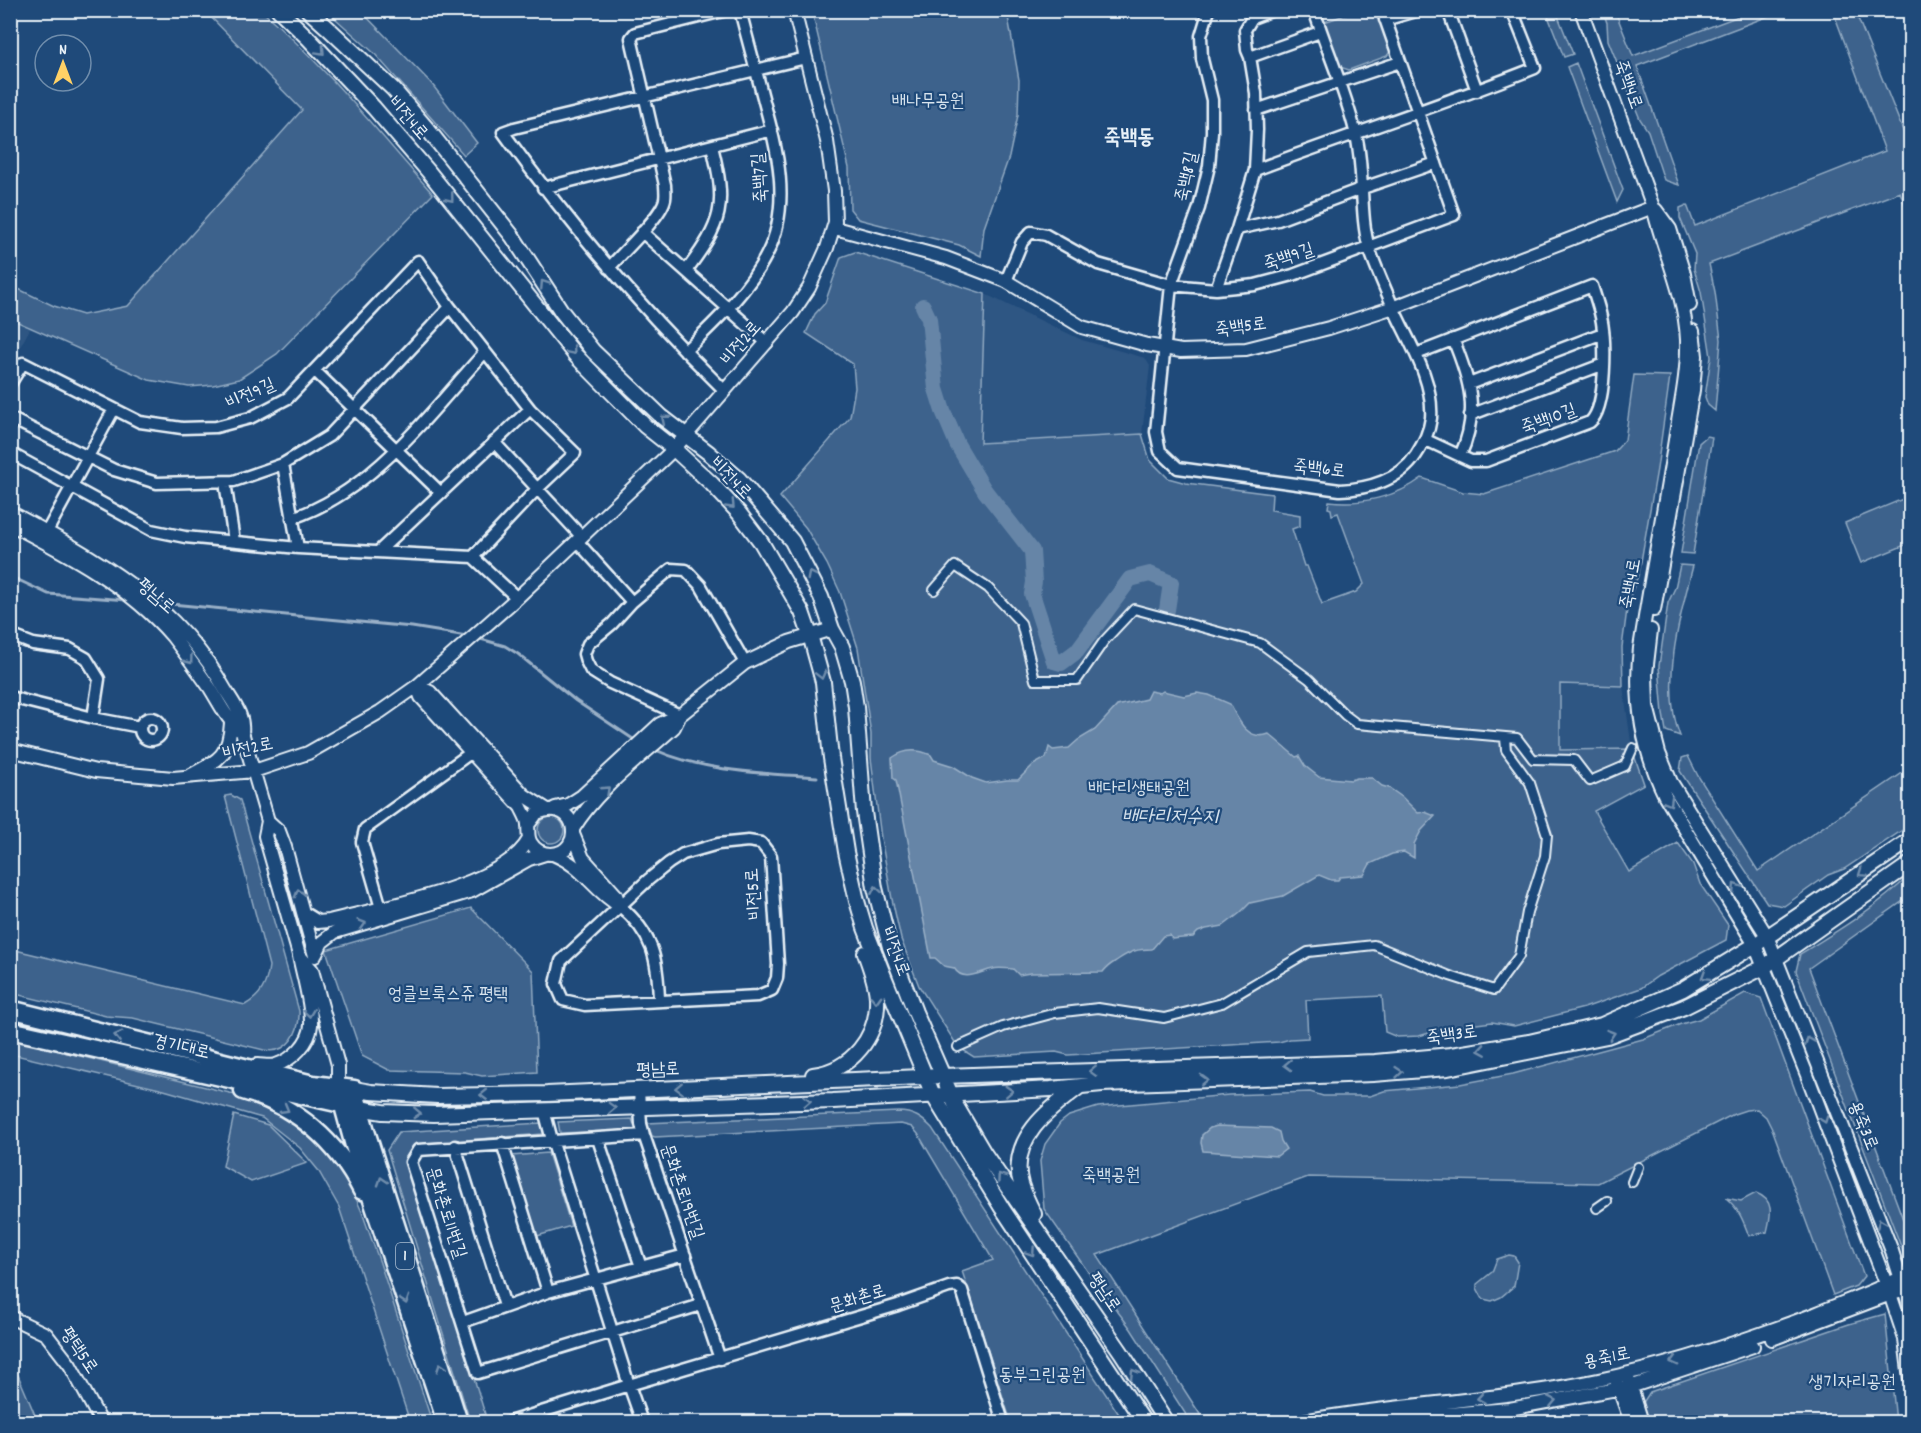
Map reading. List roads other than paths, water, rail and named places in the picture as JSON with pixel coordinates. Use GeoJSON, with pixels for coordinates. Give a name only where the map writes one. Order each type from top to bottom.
{"type":"FeatureCollection","features":[{"type":"Feature","properties":{"kind":"main road","name":"비전4로"},"geometry":{"type":"LineString","coordinates":[[279,10],[338,69],[428,171],[576,356],[645,426],[674,449],[732,506],[761,542],[802,612],[810,634],[823,682],[831,758],[846,852],[857,901],[883,974],[933,1095]]}},
{"type":"Feature","properties":{"kind":"main road","name":"비전4로"},"geometry":{"type":"LineString","coordinates":[[308,10],[393,89],[429,131],[506,229],[562,312],[592,351],[662,417],[740,479],[792,540],[821,597],[832,629],[842,647],[853,690],[864,812],[881,916],[890,947],[943,1076]]}},
{"type":"Feature","properties":{"kind":"main road","name":"죽백3로"},"geometry":{"type":"LineString","coordinates":[[943,1076],[1375,1062],[1484,1050],[1602,1025],[1683,989],[1755,945],[1911,840]]}},
{"type":"Feature","properties":{"kind":"main road","name":"죽백3로"},"geometry":{"type":"LineString","coordinates":[[951,1095],[1080,1086],[1373,1074],[1448,1068],[1607,1036],[1684,1007],[1764,967],[1911,864]]}},
{"type":"Feature","properties":{"kind":"main road"},"geometry":{"type":"LineString","coordinates":[[718,1086],[748,1078],[827,1073],[853,1058],[862,1048],[872,1029],[877,998],[856,925],[857,901]]}},
{"type":"Feature","properties":{"kind":"main road","name":"경기대로"},"geometry":{"type":"LineString","coordinates":[[10,1009],[313,1084],[346,1088]]}},
{"type":"Feature","properties":{"kind":"main road","name":"경기대로"},"geometry":{"type":"LineString","coordinates":[[10,1029],[350,1106]]}},
{"type":"Feature","properties":{"kind":"main road"},"geometry":{"type":"LineString","coordinates":[[193,1071],[221,1085],[248,1092],[278,1104],[304,1120],[323,1136],[340,1157],[360,1189],[386,1241]]}},
{"type":"Feature","properties":{"kind":"main road","name":"평남로"},"geometry":{"type":"LineString","coordinates":[[346,1088],[437,1096],[943,1076],[951,1095],[984,1153],[1121,1352],[1166,1422]]}},
{"type":"Feature","properties":{"kind":"main road"},"geometry":{"type":"LineString","coordinates":[[1042,1236],[1020,1183],[1018,1166],[1022,1148],[1029,1132],[1042,1116],[1080,1086]]}},
{"type":"Feature","properties":{"kind":"main road","name":"1"},"geometry":{"type":"LineString","coordinates":[[346,1088],[386,1241],[446,1422]]}},
{"type":"Feature","properties":{"kind":"main road","name":"평남로"},"geometry":{"type":"LineString","coordinates":[[933,1095],[1002,1208],[1144,1422]]}},
{"type":"Feature","properties":{"kind":"main road","name":"평남로"},"geometry":{"type":"LineString","coordinates":[[350,1106],[383,1112],[435,1114],[951,1095]]}},
{"type":"Feature","properties":{"kind":"main road","name":"1"},"geometry":{"type":"LineString","coordinates":[[350,1106],[459,1422]]}},
{"type":"Feature","properties":{"kind":"street"},"geometry":{"type":"LineString","coordinates":[[609,268],[662,208],[666,199],[665,184],[631,38],[635,33],[727,10]]}},
{"type":"Feature","properties":{"kind":"street"},"geometry":{"type":"LineString","coordinates":[[740,10],[772,130]]}},
{"type":"Feature","properties":{"kind":"street","name":"비전2로"},"geometry":{"type":"LineString","coordinates":[[10,750],[96,771],[173,778],[254,771],[308,753],[380,712],[417,686],[580,539],[674,449],[793,312],[809,288],[835,228],[831,166],[794,10]]}},
{"type":"Feature","properties":{"kind":"street","name":"죽백8길"},"geometry":{"type":"LineString","coordinates":[[1164,348],[1171,285],[1199,208],[1209,166],[1212,100],[1202,59],[1201,36],[1209,10]]}},
{"type":"Feature","properties":{"kind":"street"},"geometry":{"type":"LineString","coordinates":[[1216,289],[1255,170],[1256,110],[1245,30],[1252,18],[1272,10]]}},
{"type":"Feature","properties":{"kind":"street"},"geometry":{"type":"LineString","coordinates":[[1314,10],[1356,132],[1369,247],[1393,307]]}},
{"type":"Feature","properties":{"kind":"street"},"geometry":{"type":"LineString","coordinates":[[1237,229],[1278,220],[1436,163],[1384,15],[1419,10]]}},
{"type":"Feature","properties":{"kind":"street"},"geometry":{"type":"LineString","coordinates":[[1448,10],[1477,91]]}},
{"type":"Feature","properties":{"kind":"street"},"geometry":{"type":"LineString","coordinates":[[1255,170],[1535,68],[1512,10]]}},
{"type":"Feature","properties":{"kind":"street","name":"죽백4로"},"geometry":{"type":"LineString","coordinates":[[1581,10],[1653,207],[1677,284],[1687,340],[1681,406],[1637,671],[1638,705],[1647,748],[1665,796],[1755,945],[1888,1289],[1905,1339],[1911,1379]]}},
{"type":"Feature","properties":{"kind":"street"},"geometry":{"type":"LineString","coordinates":[[1250,57],[1320,32]]}},
{"type":"Feature","properties":{"kind":"street"},"geometry":{"type":"LineString","coordinates":[[725,391],[609,268],[543,188],[503,132],[806,58]]}},
{"type":"Feature","properties":{"kind":"street"},"geometry":{"type":"LineString","coordinates":[[1256,110],[1400,62]]}},
{"type":"Feature","properties":{"kind":"street","name":"죽백7길"},"geometry":{"type":"LineString","coordinates":[[658,158],[772,130],[779,164],[781,191],[779,222],[767,254],[740,295],[686,352]]}},
{"type":"Feature","properties":{"kind":"street"},"geometry":{"type":"LineString","coordinates":[[686,271],[712,234],[720,211],[722,189],[712,146]]}},
{"type":"Feature","properties":{"kind":"street"},"geometry":{"type":"LineString","coordinates":[[543,188],[658,158]]}},
{"type":"Feature","properties":{"kind":"street","name":"죽백9길"},"geometry":{"type":"LineString","coordinates":[[1006,281],[1025,236],[1031,232],[1039,232],[1098,264],[1171,285],[1216,289],[1255,285],[1293,275],[1454,215],[1436,163]]}},
{"type":"Feature","properties":{"kind":"street","name":"죽백4로"},"geometry":{"type":"LineString","coordinates":[[1653,207],[1670,229],[1683,274],[1692,313],[1696,356],[1680,470],[1650,636],[1646,673],[1647,706],[1659,753],[1671,782],[1767,936],[1776,958]]}},
{"type":"Feature","properties":{"kind":"street","name":"죽백5로"},"geometry":{"type":"LineString","coordinates":[[835,228],[946,258],[1006,281],[1082,327],[1180,351],[1246,349],[1329,328],[1393,307],[1653,207]]}},
{"type":"Feature","properties":{"kind":"street"},"geometry":{"type":"LineString","coordinates":[[642,232],[767,343]]}},
{"type":"Feature","properties":{"kind":"street","name":"비전9길"},"geometry":{"type":"LineString","coordinates":[[10,384],[22,363],[140,422],[182,428],[216,427],[250,418],[288,398],[418,261],[450,307],[530,409],[575,453],[472,557]]}},
{"type":"Feature","properties":{"kind":"street","name":"죽백10길"},"geometry":{"type":"LineString","coordinates":[[1416,354],[1592,286],[1602,319],[1604,364],[1602,389],[1596,417],[1590,423],[1486,461],[1471,461],[1426,440]]}},
{"type":"Feature","properties":{"kind":"street"},"geometry":{"type":"LineString","coordinates":[[10,418],[114,470],[157,483],[234,481],[283,464],[329,436],[450,307]]}},
{"type":"Feature","properties":{"kind":"street","name":"죽백6로"},"geometry":{"type":"LineString","coordinates":[[1164,348],[1156,432],[1160,451],[1168,461],[1178,468],[1340,490],[1354,489],[1389,479],[1412,461],[1426,440],[1431,417],[1430,394],[1416,354],[1393,307]]}},
{"type":"Feature","properties":{"kind":"street"},"geometry":{"type":"LineString","coordinates":[[1469,384],[1603,333]]}},
{"type":"Feature","properties":{"kind":"street"},"geometry":{"type":"LineString","coordinates":[[1453,339],[1469,384],[1469,433],[1460,456]]}},
{"type":"Feature","properties":{"kind":"street"},"geometry":{"type":"LineString","coordinates":[[292,518],[306,514],[356,486],[396,449],[485,352]]}},
{"type":"Feature","properties":{"kind":"street","name":"죽백10길"},"geometry":{"type":"LineString","coordinates":[[1470,415],[1604,364]]}},
{"type":"Feature","properties":{"kind":"street"},"geometry":{"type":"LineString","coordinates":[[315,371],[441,493]]}},
{"type":"Feature","properties":{"kind":"street"},"geometry":{"type":"LineString","coordinates":[[10,512],[44,536],[114,409]]}},
{"type":"Feature","properties":{"kind":"street"},"geometry":{"type":"LineString","coordinates":[[378,552],[530,409]]}},
{"type":"Feature","properties":{"kind":"street"},"geometry":{"type":"LineString","coordinates":[[494,442],[537,489],[632,602]]}},
{"type":"Feature","properties":{"kind":"street"},"geometry":{"type":"LineString","coordinates":[[10,453],[151,530],[185,537],[298,548],[472,557],[517,598]]}},
{"type":"Feature","properties":{"kind":"street"},"geometry":{"type":"LineString","coordinates":[[283,464],[298,548]]}},
{"type":"Feature","properties":{"kind":"street"},"geometry":{"type":"LineString","coordinates":[[225,482],[234,540]]}},
{"type":"Feature","properties":{"kind":"street","name":"평남로"},"geometry":{"type":"LineString","coordinates":[[10,524],[84,552],[122,578],[169,615],[206,658],[222,682],[243,722],[242,732],[268,821],[265,836],[299,955],[312,970],[346,1088]]}},
{"type":"Feature","properties":{"kind":"street","name":"평남로"},"geometry":{"type":"LineString","coordinates":[[44,536],[102,576],[152,615],[193,665],[231,723],[242,732]]}},
{"type":"Feature","properties":{"kind":"street"},"geometry":{"type":"LineString","coordinates":[[934,590],[955,566],[988,588],[1021,623],[1035,680],[1077,680],[1104,641],[1134,609],[1260,643],[1309,679],[1345,716],[1357,724],[1517,738],[1533,759],[1574,760],[1590,781],[1624,766],[1633,748]]}},
{"type":"Feature","properties":{"kind":"street"},"geometry":{"type":"LineString","coordinates":[[680,715],[610,683],[591,671],[584,654],[588,644],[671,569],[686,570],[701,586],[745,663]]}},
{"type":"Feature","properties":{"kind":"street"},"geometry":{"type":"LineString","coordinates":[[316,954],[322,942],[335,932],[472,891],[529,859],[567,847],[581,816],[639,752],[659,725],[680,715],[745,663],[789,642],[832,629]]}},
{"type":"Feature","properties":{"kind":"street"},"geometry":{"type":"LineString","coordinates":[[10,635],[33,644],[70,649],[86,658],[99,679],[93,718]]}},
{"type":"Feature","properties":{"kind":"street"},"geometry":{"type":"LineString","coordinates":[[417,686],[421,697],[524,795],[565,813],[570,819],[583,858],[616,895],[620,906]]}},
{"type":"Feature","properties":{"kind":"street"},"geometry":{"type":"LineString","coordinates":[[10,697],[140,727]]}},
{"type":"Feature","properties":{"kind":"street"},"geometry":{"type":"LineString","coordinates":[[528,825],[537,813],[550,808],[568,806],[582,796],[671,730],[680,715]]}},
{"type":"Feature","properties":{"kind":"street"},"geometry":{"type":"LineString","coordinates":[[187,777],[223,755],[230,742],[231,723]]}},
{"type":"Feature","properties":{"kind":"street"},"geometry":{"type":"LineString","coordinates":[[958,1047],[1003,1027],[1055,1012],[1098,1008],[1164,1018],[1222,1003],[1308,952],[1374,945],[1450,976],[1494,990],[1519,956],[1527,912],[1545,856],[1547,835],[1530,783],[1506,750],[1505,738]]}},
{"type":"Feature","properties":{"kind":"street"},"geometry":{"type":"LineString","coordinates":[[305,914],[318,922],[441,892],[477,879],[511,860],[523,850],[529,839],[528,825],[521,807],[475,749]]}},
{"type":"Feature","properties":{"kind":"street"},"geometry":{"type":"LineString","coordinates":[[381,908],[362,842],[365,829],[475,749]]}},
{"type":"Feature","properties":{"kind":"street","name":"평남로"},"geometry":{"type":"LineString","coordinates":[[268,821],[279,831],[305,914],[316,954],[312,970]]}},
{"type":"Feature","properties":{"kind":"street"},"geometry":{"type":"LineString","coordinates":[[529,839],[538,851],[568,860],[606,898],[620,906],[636,920],[651,943],[657,963],[659,1000]]}},
{"type":"Feature","properties":{"kind":"street","name":"비전5로"},"geometry":{"type":"LineString","coordinates":[[748,841],[760,843],[771,856],[778,964],[777,978],[772,990],[758,996],[585,1005],[562,1000],[556,984],[561,961],[620,906],[669,862],[683,854],[718,844],[748,841]]}},
{"type":"Feature","properties":{"kind":"street"},"geometry":{"type":"LineString","coordinates":[[216,1060],[274,1066],[299,1050],[311,1026],[299,955]]}},
{"type":"Feature","properties":{"kind":"street","name":"용죽3로"},"geometry":{"type":"LineString","coordinates":[[1776,958],[1907,1281],[1911,1308]]}},
{"type":"Feature","properties":{"kind":"street"},"geometry":{"type":"LineString","coordinates":[[639,1089],[644,1135]]}},
{"type":"Feature","properties":{"kind":"street"},"geometry":{"type":"LineString","coordinates":[[544,1110],[595,1279],[642,1422]]}},
{"type":"Feature","properties":{"kind":"street","name":"문화촌로19번길"},"geometry":{"type":"LineString","coordinates":[[552,1140],[644,1135],[720,1359]]}},
{"type":"Feature","properties":{"kind":"street"},"geometry":{"type":"LineString","coordinates":[[598,1139],[641,1267]]}},
{"type":"Feature","properties":{"kind":"street","name":"문화촌로11번길"},"geometry":{"type":"LineString","coordinates":[[552,1140],[418,1150],[411,1162],[478,1373],[612,1331]]}},
{"type":"Feature","properties":{"kind":"street"},"geometry":{"type":"LineString","coordinates":[[502,1143],[548,1292]]}},
{"type":"Feature","properties":{"kind":"street","name":"문화촌로11번길"},"geometry":{"type":"LineString","coordinates":[[455,1146],[505,1306]]}},
{"type":"Feature","properties":{"kind":"street"},"geometry":{"type":"LineString","coordinates":[[1632,1182],[1638,1167]]}},
{"type":"Feature","properties":{"kind":"street"},"geometry":{"type":"LineString","coordinates":[[1597,1208],[1607,1201]]}},
{"type":"Feature","properties":{"kind":"street"},"geometry":{"type":"LineString","coordinates":[[463,1322],[548,1292],[685,1255]]}},
{"type":"Feature","properties":{"kind":"street","name":"용죽1로"},"geometry":{"type":"LineString","coordinates":[[1297,1422],[1348,1413],[1465,1401],[1598,1380],[1686,1358],[1754,1337],[1907,1281]]}},
{"type":"Feature","properties":{"kind":"street","name":"문화촌로"},"geometry":{"type":"LineString","coordinates":[[509,1422],[957,1286],[962,1290],[1003,1422]]}},
{"type":"Feature","properties":{"kind":"street"},"geometry":{"type":"LineString","coordinates":[[1348,1422],[1509,1409],[1625,1388],[1736,1352],[1888,1289]]}},
{"type":"Feature","properties":{"kind":"street"},"geometry":{"type":"LineString","coordinates":[[612,1331],[701,1305]]}},
{"type":"Feature","properties":{"kind":"street","name":"평택5로"},"geometry":{"type":"LineString","coordinates":[[10,1317],[46,1334],[70,1365],[101,1422]]}},
{"type":"Feature","properties":{"kind":"street"},"geometry":{"type":"LineString","coordinates":[[1627,1373],[1625,1388],[1631,1422]]}},
{"type":"Feature","properties":{"kind":"street"},"geometry":{"type":"LineString","coordinates":[[1614,1376],[1625,1388],[1642,1422]]}},
{"type":"Feature","properties":{"kind":"water","name":"배다리저수지"},"geometry":{"type":"Polygon","coordinates":[[[1150,691],[1160,693],[1163,691],[1184,696],[1197,693],[1209,695],[1230,704],[1244,728],[1255,735],[1269,734],[1296,757],[1299,756],[1305,766],[1319,777],[1351,780],[1372,778],[1402,797],[1418,813],[1425,812],[1435,816],[1421,831],[1414,844],[1414,858],[1404,852],[1392,854],[1370,864],[1364,875],[1340,877],[1338,880],[1319,875],[1283,896],[1250,903],[1223,926],[1206,929],[1193,937],[1172,939],[1170,935],[1163,936],[1152,949],[1131,952],[1103,972],[1019,975],[1013,969],[998,968],[967,976],[931,958],[896,780],[893,778],[892,758],[906,752],[921,752],[986,783],[1018,780],[1033,765],[1046,758],[1049,747],[1053,750],[1069,748],[1095,730],[1117,706],[1146,699],[1150,691]]]}},
{"type":"Feature","properties":{"kind":"water"},"geometry":{"type":"Polygon","coordinates":[[[1217,1126],[1271,1128],[1279,1132],[1286,1149],[1277,1156],[1203,1151],[1202,1135],[1210,1128],[1217,1126]]]}},
{"type":"Feature","properties":{"kind":"waterway"},"geometry":{"type":"LineString","coordinates":[[923,306],[929,319],[936,389],[943,411],[957,444],[985,491],[1032,551],[1034,582],[1032,594],[1054,661],[1061,663],[1077,651],[1130,579],[1150,574],[1171,583],[1167,610]]}},
{"type":"Feature","properties":{"kind":"waterway"},"geometry":{"type":"LineString","coordinates":[[10,576],[48,594],[127,600]]}},
{"type":"Feature","properties":{"kind":"waterway"},"geometry":{"type":"LineString","coordinates":[[161,603],[412,627],[467,636]]}},
{"type":"Feature","properties":{"kind":"waterway"},"geometry":{"type":"LineString","coordinates":[[477,638],[505,646],[518,654],[576,701],[636,741]]}},
{"type":"Feature","properties":{"kind":"waterway"},"geometry":{"type":"LineString","coordinates":[[653,749],[672,757],[713,767],[817,777]]}},
{"type":"Feature","properties":{"kind":"district","name":"죽백동"},"geometry":{"type":"Point","coordinates":[1129,139]}},
{"type":"Feature","properties":{"kind":"park label","name":"배나무공원"},"geometry":{"type":"Point","coordinates":[928,102]}},
{"type":"Feature","properties":{"kind":"park label","name":"배다리생태공원"},"geometry":{"type":"Point","coordinates":[1139,789]}},
{"type":"Feature","properties":{"kind":"park label","name":"엉클브룩스쥬 평택"},"geometry":{"type":"Point","coordinates":[448,995]}},
{"type":"Feature","properties":{"kind":"park label","name":"죽백공원"},"geometry":{"type":"Point","coordinates":[1111,1176]}},
{"type":"Feature","properties":{"kind":"park label","name":"동부그린공원"},"geometry":{"type":"Point","coordinates":[1042,1376]}},
{"type":"Feature","properties":{"kind":"park label","name":"생기자리공원"},"geometry":{"type":"Point","coordinates":[1852,1383]}}]}
